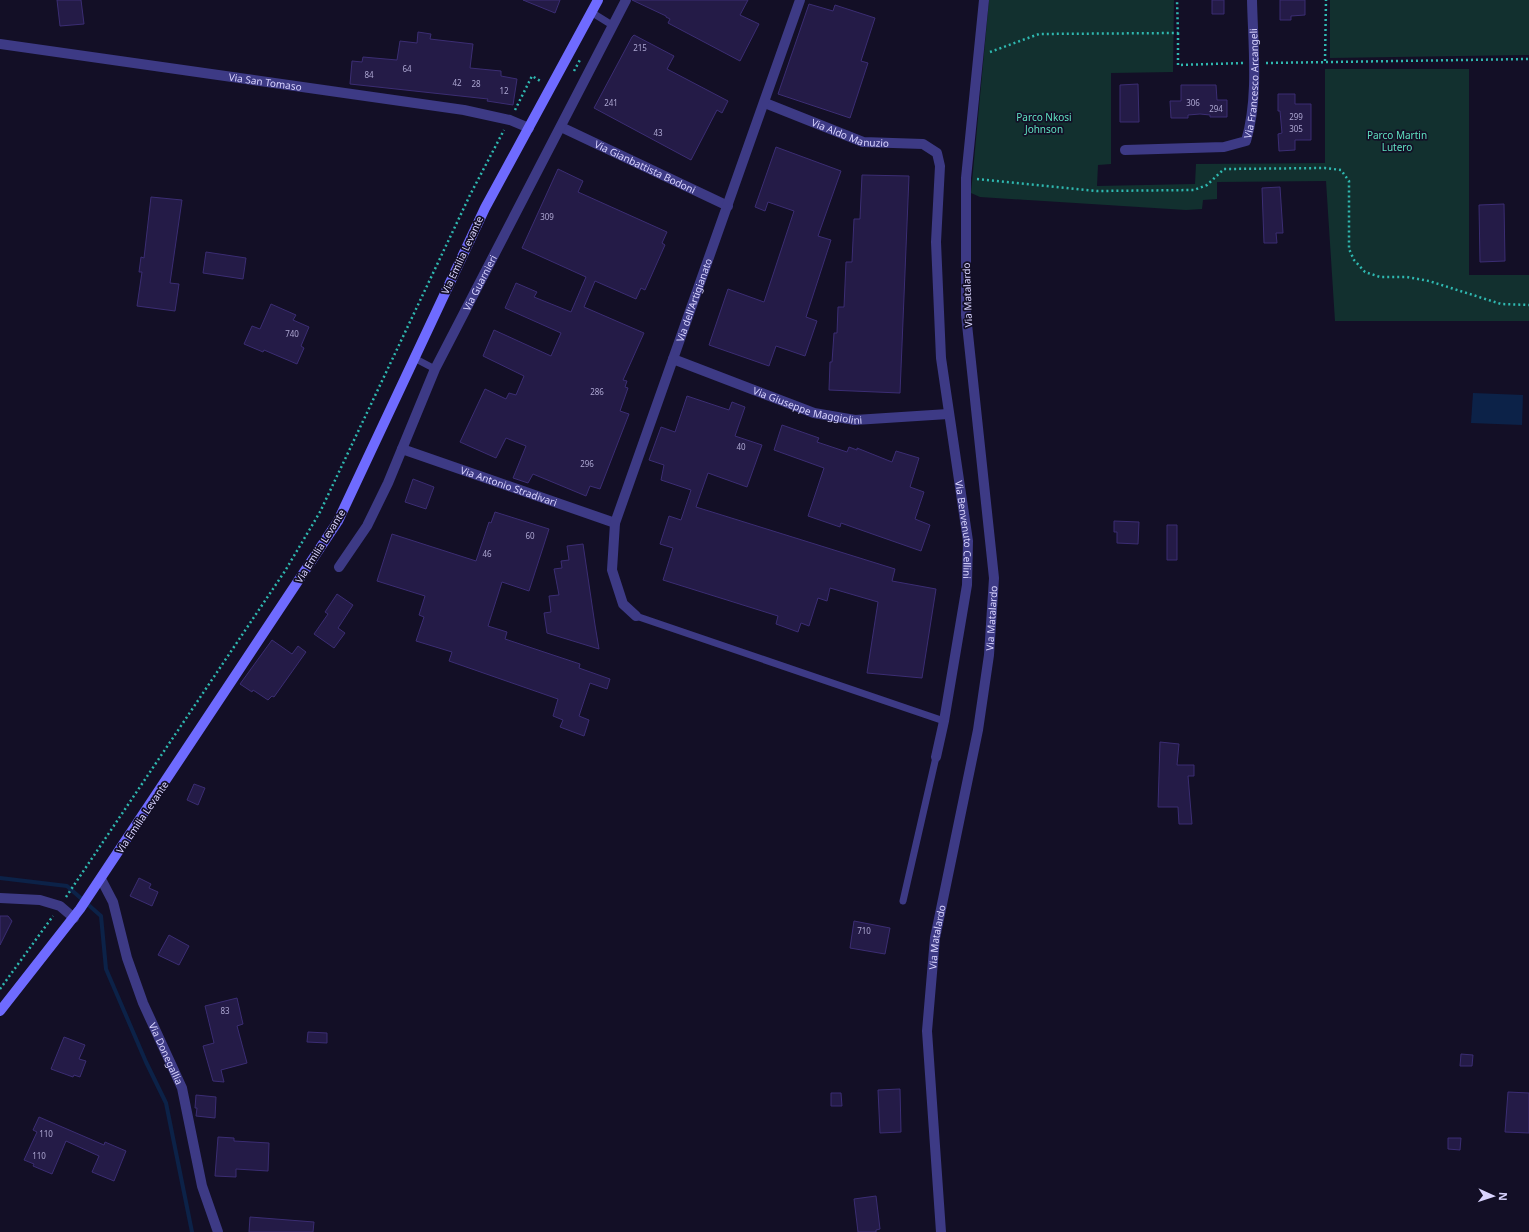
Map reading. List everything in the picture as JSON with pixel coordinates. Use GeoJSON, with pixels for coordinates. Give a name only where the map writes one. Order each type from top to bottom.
{"type":"FeatureCollection","features":[{"type":"Feature","properties":{"kind":"main road","name":"Via Emilia Levante"},"geometry":{"type":"LineString","coordinates":[[0,1011],[74,918],[338,521],[485,208],[598,0]]}},
{"type":"Feature","properties":{"kind":"street","name":"Via Guarnieri"},"geometry":{"type":"LineString","coordinates":[[339,567],[366,526],[402,449],[435,369],[626,0]]}},
{"type":"Feature","properties":{"kind":"street","name":"Via dell'Artigianato"},"geometry":{"type":"LineString","coordinates":[[636,616],[623,604],[612,570],[615,523],[800,0]]}},
{"type":"Feature","properties":{"kind":"street","name":"Via Matalardo"},"geometry":{"type":"LineString","coordinates":[[941,1232],[928,1023],[935,938],[978,730],[989,655],[994,578],[966,314],[966,178],[984,0]]}},
{"type":"Feature","properties":{"kind":"street","name":"Via Francesco Arcangeli"},"geometry":{"type":"LineString","coordinates":[[1125,150],[1224,147],[1246,141],[1252,121],[1252,0]]}},
{"type":"Feature","properties":{"kind":"street","name":"Via San Tomaso"},"geometry":{"type":"LineString","coordinates":[[0,44],[464,110],[510,120],[529,128]]}},
{"type":"Feature","properties":{"kind":"street","name":"Via Aldo Manuzio"},"geometry":{"type":"LineString","coordinates":[[764,103],[863,142],[923,144],[937,153]]}},
{"type":"Feature","properties":{"kind":"street","name":"Via Gianbattista Bodoni"},"geometry":{"type":"LineString","coordinates":[[561,127],[728,206]]}},
{"type":"Feature","properties":{"kind":"street","name":"Via Benvenuto Cellini"},"geometry":{"type":"LineString","coordinates":[[936,757],[944,721],[967,585],[968,548],[941,358],[936,242],[940,166],[937,153]]}},
{"type":"Feature","properties":{"kind":"street","name":"Via Giuseppe Maggiolini"},"geometry":{"type":"LineString","coordinates":[[673,359],[814,413],[855,420],[948,414]]}},
{"type":"Feature","properties":{"kind":"street","name":"Via Antonio Stradivari"},"geometry":{"type":"LineString","coordinates":[[402,449],[615,523]]}},
{"type":"Feature","properties":{"kind":"street","name":"Via Donegallia"},"geometry":{"type":"LineString","coordinates":[[98,882],[113,902],[127,958],[143,1003],[182,1088],[202,1186],[218,1232]]}},
{"type":"Feature","properties":{"kind":"street"},"geometry":{"type":"LineString","coordinates":[[0,898],[40,900],[60,906],[74,918]]}},
{"type":"Feature","properties":{"kind":"lane"},"geometry":{"type":"LineString","coordinates":[[591,12],[612,25]]}},
{"type":"Feature","properties":{"kind":"lane"},"geometry":{"type":"LineString","coordinates":[[414,358],[435,369]]}},
{"type":"Feature","properties":{"kind":"lane"},"geometry":{"type":"LineString","coordinates":[[636,616],[944,721]]}},
{"type":"Feature","properties":{"kind":"lane","name":"Via Benvenuto Cellini"},"geometry":{"type":"LineString","coordinates":[[903,900],[936,757]]}},
{"type":"Feature","properties":{"kind":"path"},"geometry":{"type":"LineString","coordinates":[[1177,0],[1178,65],[1325,61],[1529,59]]}},
{"type":"Feature","properties":{"kind":"path"},"geometry":{"type":"LineString","coordinates":[[1325,61],[1326,0]]}},
{"type":"Feature","properties":{"kind":"path"},"geometry":{"type":"LineString","coordinates":[[978,57],[1039,34],[1178,33]]}},
{"type":"Feature","properties":{"kind":"path"},"geometry":{"type":"LineString","coordinates":[[0,989],[60,906],[285,571],[320,512],[470,195],[532,76]]}},
{"type":"Feature","properties":{"kind":"path"},"geometry":{"type":"LineString","coordinates":[[966,178],[1098,190],[1194,190],[1207,184],[1224,169],[1325,168],[1341,170],[1350,181],[1350,249],[1354,260],[1364,272],[1380,277],[1407,277],[1429,281],[1501,304],[1529,305]]}},
{"type":"Feature","properties":{"kind":"green space"},"geometry":{"type":"Polygon","coordinates":[[[989,0],[1174,0],[1173,72],[1111,73],[1111,164],[1098,165],[1097,186],[1195,184],[1196,164],[1325,163],[1325,69],[1469,69],[1469,275],[1529,275],[1529,321],[1335,321],[1326,181],[1217,182],[1217,199],[1203,200],[1202,209],[1186,210],[980,197],[971,193],[989,0]]]}},
{"type":"Feature","properties":{"kind":"green space"},"geometry":{"type":"Polygon","coordinates":[[[1330,0],[1529,0],[1529,55],[1330,58],[1330,0]]]}},
{"type":"Feature","properties":{"kind":"water"},"geometry":{"type":"Polygon","coordinates":[[[1473,393],[1523,395],[1522,425],[1471,423],[1473,393]]]}},
{"type":"Feature","properties":{"kind":"building"},"geometry":{"type":"Polygon","coordinates":[[[57,0],[81,0],[84,24],[60,26],[57,0]]]}},
{"type":"Feature","properties":{"kind":"building"},"geometry":{"type":"Polygon","coordinates":[[[523,0],[560,0],[555,13],[523,0]]]}},
{"type":"Feature","properties":{"kind":"building"},"geometry":{"type":"Polygon","coordinates":[[[632,0],[748,0],[740,15],[759,24],[740,61],[668,23],[670,19],[666,16],[632,0]]]}},
{"type":"Feature","properties":{"kind":"building"},"geometry":{"type":"Polygon","coordinates":[[[1212,0],[1224,0],[1224,14],[1212,14],[1212,0]]]}},
{"type":"Feature","properties":{"kind":"building"},"geometry":{"type":"Polygon","coordinates":[[[1280,0],[1305,0],[1305,15],[1291,16],[1291,20],[1280,20],[1280,0]]]}},
{"type":"Feature","properties":{"kind":"building"},"geometry":{"type":"Polygon","coordinates":[[[809,4],[833,11],[835,5],[875,18],[861,61],[868,63],[850,118],[778,94],[809,4]]]}},
{"type":"Feature","properties":{"kind":"building"},"geometry":{"type":"Polygon","coordinates":[[[418,32],[431,34],[430,39],[473,44],[470,68],[501,71],[501,76],[517,79],[513,105],[487,101],[488,99],[350,84],[352,61],[362,62],[363,57],[397,60],[400,41],[417,43],[418,32]]]}},
{"type":"Feature","properties":{"kind":"building"},"geometry":{"type":"Polygon","coordinates":[[[634,35],[674,56],[667,69],[728,101],[722,113],[717,110],[691,160],[594,108],[634,35]]]}},
{"type":"Feature","properties":{"kind":"building"},"geometry":{"type":"Polygon","coordinates":[[[1138,84],[1139,122],[1120,122],[1120,85],[1138,84]]]}},
{"type":"Feature","properties":{"kind":"building"},"geometry":{"type":"Polygon","coordinates":[[[1181,85],[1216,85],[1217,100],[1227,100],[1227,117],[1210,117],[1210,115],[1200,114],[1188,115],[1188,118],[1171,118],[1170,101],[1181,101],[1181,85]]]}},
{"type":"Feature","properties":{"kind":"building"},"geometry":{"type":"Polygon","coordinates":[[[1278,94],[1295,94],[1295,104],[1311,104],[1311,140],[1295,140],[1295,150],[1279,151],[1278,134],[1282,133],[1280,111],[1278,111],[1278,94]]]}},
{"type":"Feature","properties":{"kind":"building"},"geometry":{"type":"Polygon","coordinates":[[[776,147],[841,171],[818,236],[831,240],[806,317],[817,321],[805,356],[776,346],[769,366],[709,345],[728,289],[764,302],[794,211],[768,202],[765,211],[755,207],[776,147]]]}},
{"type":"Feature","properties":{"kind":"building"},"geometry":{"type":"Polygon","coordinates":[[[558,169],[583,181],[578,192],[667,232],[662,243],[665,245],[645,290],[641,288],[636,299],[595,281],[584,307],[644,333],[623,380],[627,381],[625,387],[628,388],[620,411],[629,414],[600,489],[590,486],[586,496],[533,474],[528,483],[513,478],[526,446],[506,438],[496,458],[460,442],[485,389],[506,399],[509,393],[516,395],[524,376],[483,356],[494,330],[551,356],[561,333],[505,308],[516,283],[537,292],[534,297],[571,312],[586,277],[522,248],[558,169]]]}},
{"type":"Feature","properties":{"kind":"building"},"geometry":{"type":"Polygon","coordinates":[[[862,175],[909,176],[900,393],[829,390],[830,362],[832,362],[834,333],[837,333],[838,307],[844,307],[846,262],[852,262],[854,219],[860,219],[862,175]]]}},
{"type":"Feature","properties":{"kind":"building"},"geometry":{"type":"Polygon","coordinates":[[[1280,187],[1283,233],[1276,233],[1277,243],[1264,243],[1262,188],[1280,187]]]}},
{"type":"Feature","properties":{"kind":"building"},"geometry":{"type":"Polygon","coordinates":[[[151,197],[182,200],[170,283],[179,284],[175,311],[137,306],[142,272],[139,272],[141,257],[144,258],[151,197]]]}},
{"type":"Feature","properties":{"kind":"building"},"geometry":{"type":"Polygon","coordinates":[[[1504,204],[1505,261],[1480,262],[1479,205],[1504,204]]]}},
{"type":"Feature","properties":{"kind":"building"},"geometry":{"type":"Polygon","coordinates":[[[206,252],[246,258],[243,279],[203,273],[206,252]]]}},
{"type":"Feature","properties":{"kind":"building"},"geometry":{"type":"Polygon","coordinates":[[[271,304],[296,315],[293,320],[309,327],[301,346],[304,348],[297,364],[264,350],[263,352],[244,344],[252,326],[260,329],[271,304]]]}},
{"type":"Feature","properties":{"kind":"building"},"geometry":{"type":"Polygon","coordinates":[[[687,396],[729,410],[732,402],[745,407],[735,436],[762,445],[747,487],[708,473],[696,507],[895,569],[892,581],[936,589],[922,678],[867,673],[878,602],[830,588],[827,601],[818,598],[809,626],[801,623],[798,632],[776,624],[778,616],[663,580],[673,548],[660,544],[669,516],[681,520],[691,490],[661,480],[664,465],[649,460],[661,427],[675,432],[687,396]]]}},
{"type":"Feature","properties":{"kind":"building"},"geometry":{"type":"Polygon","coordinates":[[[782,425],[819,438],[817,442],[847,452],[849,447],[857,450],[857,448],[892,462],[896,451],[919,458],[910,487],[924,492],[915,519],[930,525],[921,551],[841,523],[840,527],[808,516],[824,468],[774,450],[782,425]]]}},
{"type":"Feature","properties":{"kind":"building"},"geometry":{"type":"Polygon","coordinates":[[[413,479],[434,487],[426,509],[405,502],[413,479]]]}},
{"type":"Feature","properties":{"kind":"building"},"geometry":{"type":"Polygon","coordinates":[[[495,512],[549,529],[529,591],[502,582],[488,626],[507,632],[505,639],[580,664],[579,668],[610,679],[607,689],[590,683],[579,716],[589,720],[584,736],[560,727],[563,720],[553,716],[558,699],[449,661],[452,652],[416,641],[424,617],[419,615],[425,596],[377,581],[392,534],[476,561],[489,522],[491,523],[495,512]]]}},
{"type":"Feature","properties":{"kind":"building"},"geometry":{"type":"Polygon","coordinates":[[[1114,521],[1139,522],[1138,544],[1117,543],[1117,532],[1114,532],[1114,521]]]}},
{"type":"Feature","properties":{"kind":"building"},"geometry":{"type":"Polygon","coordinates":[[[1167,525],[1177,525],[1177,560],[1167,560],[1167,525]]]}},
{"type":"Feature","properties":{"kind":"building"},"geometry":{"type":"Polygon","coordinates":[[[583,544],[599,649],[547,633],[544,613],[551,612],[549,596],[559,595],[554,569],[562,568],[561,561],[569,560],[567,546],[583,544]]]}},
{"type":"Feature","properties":{"kind":"building"},"geometry":{"type":"Polygon","coordinates":[[[337,594],[353,605],[338,628],[345,633],[334,648],[314,634],[328,614],[325,612],[337,594]]]}},
{"type":"Feature","properties":{"kind":"building"},"geometry":{"type":"Polygon","coordinates":[[[272,640],[292,654],[298,646],[306,652],[274,697],[272,696],[268,700],[253,690],[252,692],[240,684],[272,640]]]}},
{"type":"Feature","properties":{"kind":"building"},"geometry":{"type":"Polygon","coordinates":[[[1160,742],[1179,744],[1177,765],[1194,765],[1194,776],[1188,776],[1192,824],[1179,824],[1178,807],[1158,807],[1160,742]]]}},
{"type":"Feature","properties":{"kind":"building"},"geometry":{"type":"Polygon","coordinates":[[[194,784],[205,788],[198,805],[187,800],[194,784]]]}},
{"type":"Feature","properties":{"kind":"building"},"geometry":{"type":"Polygon","coordinates":[[[139,878],[151,884],[149,888],[158,892],[152,906],[130,896],[139,878]]]}},
{"type":"Feature","properties":{"kind":"building"},"geometry":{"type":"Polygon","coordinates":[[[0,916],[8,916],[12,921],[0,945],[0,916]]]}},
{"type":"Feature","properties":{"kind":"building"},"geometry":{"type":"Polygon","coordinates":[[[854,921],[890,928],[885,954],[850,948],[854,921]]]}},
{"type":"Feature","properties":{"kind":"building"},"geometry":{"type":"Polygon","coordinates":[[[169,935],[189,946],[179,965],[158,955],[169,935]]]}},
{"type":"Feature","properties":{"kind":"building"},"geometry":{"type":"Polygon","coordinates":[[[237,998],[243,1024],[237,1026],[247,1063],[221,1070],[224,1082],[213,1081],[203,1046],[214,1043],[205,1006],[237,998]]]}},
{"type":"Feature","properties":{"kind":"building"},"geometry":{"type":"Polygon","coordinates":[[[308,1032],[327,1033],[327,1043],[307,1042],[308,1032]]]}},
{"type":"Feature","properties":{"kind":"building"},"geometry":{"type":"Polygon","coordinates":[[[64,1037],[85,1045],[79,1059],[86,1061],[80,1077],[74,1075],[73,1077],[51,1069],[64,1037]]]}},
{"type":"Feature","properties":{"kind":"building"},"geometry":{"type":"Polygon","coordinates":[[[1461,1054],[1473,1055],[1472,1066],[1460,1066],[1461,1054]]]}},
{"type":"Feature","properties":{"kind":"building"},"geometry":{"type":"Polygon","coordinates":[[[900,1089],[901,1132],[880,1133],[878,1090],[900,1089]]]}},
{"type":"Feature","properties":{"kind":"building"},"geometry":{"type":"Polygon","coordinates":[[[1508,1092],[1529,1093],[1529,1133],[1505,1132],[1508,1092]]]}},
{"type":"Feature","properties":{"kind":"building"},"geometry":{"type":"Polygon","coordinates":[[[831,1093],[841,1093],[842,1106],[831,1106],[831,1093]]]}},
{"type":"Feature","properties":{"kind":"building"},"geometry":{"type":"Polygon","coordinates":[[[196,1095],[216,1097],[215,1118],[196,1116],[196,1095]]]}},
{"type":"Feature","properties":{"kind":"building"},"geometry":{"type":"Polygon","coordinates":[[[39,1117],[104,1145],[105,1142],[126,1151],[114,1181],[92,1172],[99,1156],[66,1141],[52,1174],[33,1166],[34,1164],[24,1160],[37,1132],[33,1130],[39,1117]]]}},
{"type":"Feature","properties":{"kind":"building"},"geometry":{"type":"Polygon","coordinates":[[[218,1137],[234,1138],[234,1141],[269,1143],[268,1171],[236,1169],[236,1177],[215,1176],[218,1137]]]}},
{"type":"Feature","properties":{"kind":"building"},"geometry":{"type":"Polygon","coordinates":[[[1448,1138],[1461,1138],[1460,1150],[1448,1149],[1448,1138]]]}},
{"type":"Feature","properties":{"kind":"building"},"geometry":{"type":"Polygon","coordinates":[[[876,1196],[880,1229],[876,1230],[876,1232],[858,1232],[854,1199],[876,1196]]]}},
{"type":"Feature","properties":{"kind":"building"},"geometry":{"type":"Polygon","coordinates":[[[250,1217],[314,1222],[313,1232],[249,1232],[250,1217]]]}},
{"type":"Feature","properties":{"kind":"waterway"},"geometry":{"type":"LineString","coordinates":[[0,878],[67,886],[101,916],[106,969],[146,1062],[166,1103],[192,1232]]}},
{"type":"Feature","properties":{"kind":"park label","name":"Parco Nkosi Johnson"},"geometry":{"type":"Point","coordinates":[1044,122]}},
{"type":"Feature","properties":{"kind":"park label","name":"Parco Martin Lutero"},"geometry":{"type":"Point","coordinates":[1397,140]}}]}
